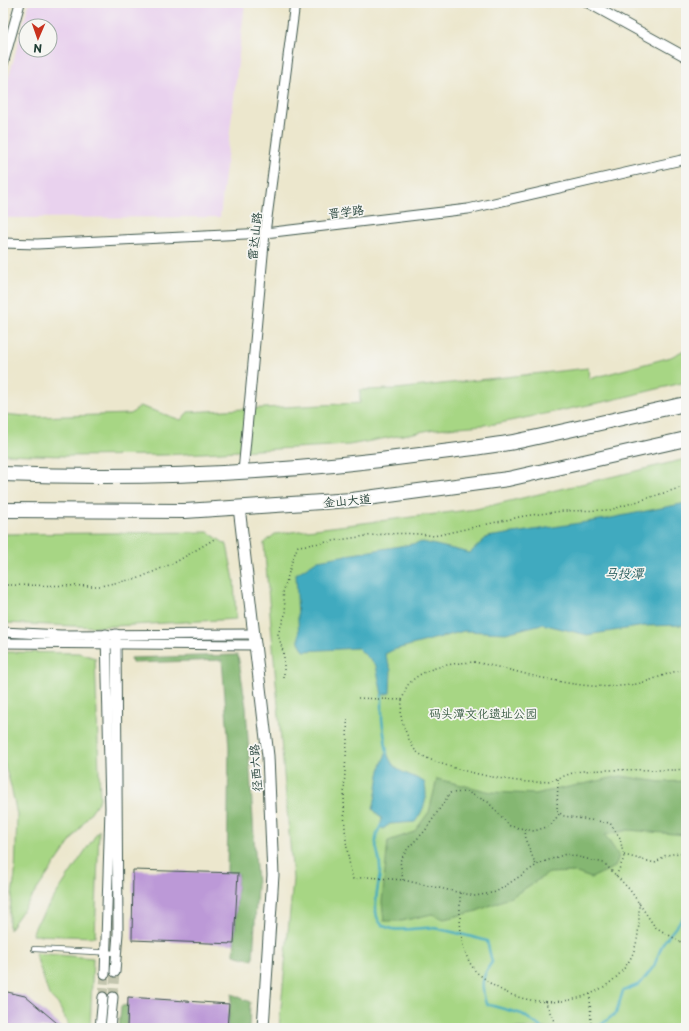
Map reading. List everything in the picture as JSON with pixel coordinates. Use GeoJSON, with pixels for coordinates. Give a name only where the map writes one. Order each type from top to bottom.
{"type":"FeatureCollection","features":[{"type":"Feature","properties":{"kind":"main road"},"geometry":{"type":"LineString","coordinates":[[3,474],[76,477],[243,472],[372,462],[512,442],[686,404]]}},
{"type":"Feature","properties":{"kind":"main road","name":"金山大道"},"geometry":{"type":"LineString","coordinates":[[3,510],[186,511],[352,500],[508,480],[686,439]]}},
{"type":"Feature","properties":{"kind":"street"},"geometry":{"type":"LineString","coordinates":[[3,64],[20,3]]}},
{"type":"Feature","properties":{"kind":"street","name":"雷达山路"},"geometry":{"type":"LineString","coordinates":[[243,472],[265,232],[295,3]]}},
{"type":"Feature","properties":{"kind":"street"},"geometry":{"type":"LineString","coordinates":[[588,3],[686,57]]}},
{"type":"Feature","properties":{"kind":"street","name":"晋学路"},"geometry":{"type":"LineString","coordinates":[[3,243],[37,244],[265,232],[468,209],[686,159]]}},
{"type":"Feature","properties":{"kind":"street","name":"径西六路"},"geometry":{"type":"LineString","coordinates":[[239,507],[268,756],[273,875],[263,1028]]}},
{"type":"Feature","properties":{"kind":"street"},"geometry":{"type":"LineString","coordinates":[[3,632],[255,639]]}},
{"type":"Feature","properties":{"kind":"street"},"geometry":{"type":"LineString","coordinates":[[111,634],[118,933],[116,972]]}},
{"type":"Feature","properties":{"kind":"street"},"geometry":{"type":"LineString","coordinates":[[3,643],[112,644],[255,639]]}},
{"type":"Feature","properties":{"kind":"street"},"geometry":{"type":"LineString","coordinates":[[104,974],[106,953],[110,808],[112,644]]}},
{"type":"Feature","properties":{"kind":"street"},"geometry":{"type":"LineString","coordinates":[[100,1028],[103,997]]}},
{"type":"Feature","properties":{"kind":"street"},"geometry":{"type":"LineString","coordinates":[[110,1028],[113,997]]}},
{"type":"Feature","properties":{"kind":"lane"},"geometry":{"type":"LineString","coordinates":[[34,949],[116,953]]}},
{"type":"Feature","properties":{"kind":"path"},"geometry":{"type":"LineString","coordinates":[[284,678],[284,655],[278,634],[286,612],[283,593],[292,558],[298,546],[368,536],[419,533],[434,536],[524,516],[563,511],[610,510],[686,486]]}},
{"type":"Feature","properties":{"kind":"path"},"geometry":{"type":"LineString","coordinates":[[3,585],[100,586],[139,578],[176,562],[216,538]]}},
{"type":"Feature","properties":{"kind":"path"},"geometry":{"type":"LineString","coordinates":[[686,669],[632,685],[583,687],[474,662],[457,663],[429,669],[408,685],[402,700],[401,720],[416,751],[438,763],[514,780],[539,782],[558,779],[580,771],[615,769],[677,770],[686,768]]}},
{"type":"Feature","properties":{"kind":"path"},"geometry":{"type":"LineString","coordinates":[[358,698],[402,700]]}},
{"type":"Feature","properties":{"kind":"path"},"geometry":{"type":"LineString","coordinates":[[347,719],[348,735],[344,794],[346,843],[353,879],[386,878],[403,880],[475,896],[496,892],[536,865],[566,854],[604,863],[630,890],[655,927],[686,945]]}},
{"type":"Feature","properties":{"kind":"path"},"geometry":{"type":"LineString","coordinates":[[558,779],[557,811],[564,816],[610,822],[620,838],[624,858],[616,876]]}},
{"type":"Feature","properties":{"kind":"path"},"geometry":{"type":"LineString","coordinates":[[403,880],[400,861],[408,848],[425,831],[450,793],[467,792],[488,802],[510,826],[534,831],[550,826],[560,813]]}},
{"type":"Feature","properties":{"kind":"path"},"geometry":{"type":"LineString","coordinates":[[525,829],[526,840],[536,865]]}},
{"type":"Feature","properties":{"kind":"path"},"geometry":{"type":"LineString","coordinates":[[624,854],[655,863],[666,855],[686,852]]}},
{"type":"Feature","properties":{"kind":"path"},"geometry":{"type":"LineString","coordinates":[[460,892],[460,927],[462,940],[474,969],[503,992],[521,998],[546,1002],[566,1000],[590,994],[606,986],[629,961],[636,944],[639,924],[638,902]]}},
{"type":"Feature","properties":{"kind":"path"},"geometry":{"type":"LineString","coordinates":[[590,994],[591,1028]]}},
{"type":"Feature","properties":{"kind":"path"},"geometry":{"type":"LineString","coordinates":[[546,1002],[556,1027]]}},
{"type":"Feature","properties":{"kind":"shaded area"},"geometry":{"type":"Polygon","coordinates":[[[3,3],[9,3],[3,25],[3,3]]]}},
{"type":"Feature","properties":{"kind":"shaded area"},"geometry":{"type":"Polygon","coordinates":[[[29,3],[245,3],[220,217],[3,218],[3,98],[18,43],[18,58],[58,58],[58,18],[25,18],[29,3]]]}},
{"type":"Feature","properties":{"kind":"green space"},"geometry":{"type":"Polygon","coordinates":[[[686,349],[686,382],[608,401],[495,424],[435,429],[349,445],[165,455],[66,456],[3,454],[3,414],[35,417],[131,414],[140,406],[181,420],[188,412],[360,403],[360,390],[396,389],[588,368],[589,379],[671,357],[686,349]]]}},
{"type":"Feature","properties":{"kind":"green space","name":"码头潭文化遗址公园"},"geometry":{"type":"Polygon","coordinates":[[[686,459],[686,1028],[279,1028],[293,879],[264,543],[275,534],[476,509],[686,459]]]}},
{"type":"Feature","properties":{"kind":"green space"},"geometry":{"type":"Polygon","coordinates":[[[208,532],[227,545],[234,580],[236,619],[97,627],[3,623],[3,534],[208,532]]]}},
{"type":"Feature","properties":{"kind":"green space"},"geometry":{"type":"Polygon","coordinates":[[[3,652],[79,653],[95,658],[100,799],[9,930],[9,916],[15,875],[17,815],[11,786],[3,760],[3,652]]]}},
{"type":"Feature","properties":{"kind":"green space"},"geometry":{"type":"Polygon","coordinates":[[[238,655],[246,707],[257,885],[253,960],[234,955],[238,873],[227,873],[229,747],[222,660],[132,663],[131,658],[238,655]]]}},
{"type":"Feature","properties":{"kind":"green space"},"geometry":{"type":"Polygon","coordinates":[[[621,776],[660,782],[686,781],[686,835],[628,830],[605,835],[619,856],[615,867],[591,878],[574,872],[549,873],[513,896],[477,911],[444,919],[432,914],[402,921],[384,921],[382,902],[388,841],[414,832],[429,812],[437,779],[491,792],[535,794],[621,776]]]}},
{"type":"Feature","properties":{"kind":"green space"},"geometry":{"type":"Polygon","coordinates":[[[99,830],[95,937],[32,935],[37,923],[99,830]]]}},
{"type":"Feature","properties":{"kind":"green space"},"geometry":{"type":"Polygon","coordinates":[[[35,953],[93,958],[90,1028],[70,1028],[58,1004],[49,995],[35,953]]]}},
{"type":"Feature","properties":{"kind":"green space"},"geometry":{"type":"Polygon","coordinates":[[[232,994],[250,1002],[249,1028],[227,1028],[232,994]]]}},
{"type":"Feature","properties":{"kind":"green space"},"geometry":{"type":"Polygon","coordinates":[[[128,1005],[127,1028],[119,1028],[121,1006],[128,1005]]]}},
{"type":"Feature","properties":{"kind":"water","name":"马投潭"},"geometry":{"type":"Polygon","coordinates":[[[686,503],[686,625],[645,626],[587,635],[542,624],[506,633],[464,631],[393,650],[385,654],[391,670],[390,693],[382,695],[376,666],[358,648],[304,651],[299,642],[296,574],[318,560],[423,542],[470,553],[487,537],[606,519],[686,503]]]}},
{"type":"Feature","properties":{"kind":"water"},"geometry":{"type":"Polygon","coordinates":[[[387,752],[393,764],[397,768],[424,782],[426,798],[421,813],[415,822],[390,824],[383,829],[380,827],[382,819],[373,809],[379,772],[387,752]]]}},
{"type":"Feature","properties":{"kind":"building"},"geometry":{"type":"Polygon","coordinates":[[[133,870],[238,873],[234,944],[132,940],[133,870]]]}},
{"type":"Feature","properties":{"kind":"building"},"geometry":{"type":"Polygon","coordinates":[[[3,991],[25,996],[63,1028],[3,1028],[3,991]]]}},
{"type":"Feature","properties":{"kind":"building"},"geometry":{"type":"Polygon","coordinates":[[[128,997],[229,1004],[227,1028],[127,1028],[128,997]]]}},
{"type":"Feature","properties":{"kind":"waterway"},"geometry":{"type":"LineString","coordinates":[[382,695],[382,720],[387,753]]}},
{"type":"Feature","properties":{"kind":"waterway"},"geometry":{"type":"LineString","coordinates":[[381,825],[376,839],[380,865],[376,912],[381,923],[386,927],[402,930],[433,928],[487,941],[492,962],[488,967],[483,982],[483,992],[486,1004],[522,1014],[542,1028]]}},
{"type":"Feature","properties":{"kind":"waterway"},"geometry":{"type":"LineString","coordinates":[[597,1028],[616,1013],[623,991],[640,984],[654,966],[663,943],[686,914]]}},
{"type":"Feature","properties":{"kind":"tunnel"},"geometry":{"type":"LineString","coordinates":[[113,997],[115,972]]}},
{"type":"Feature","properties":{"kind":"tunnel"},"geometry":{"type":"LineString","coordinates":[[103,997],[105,974]]}}]}
